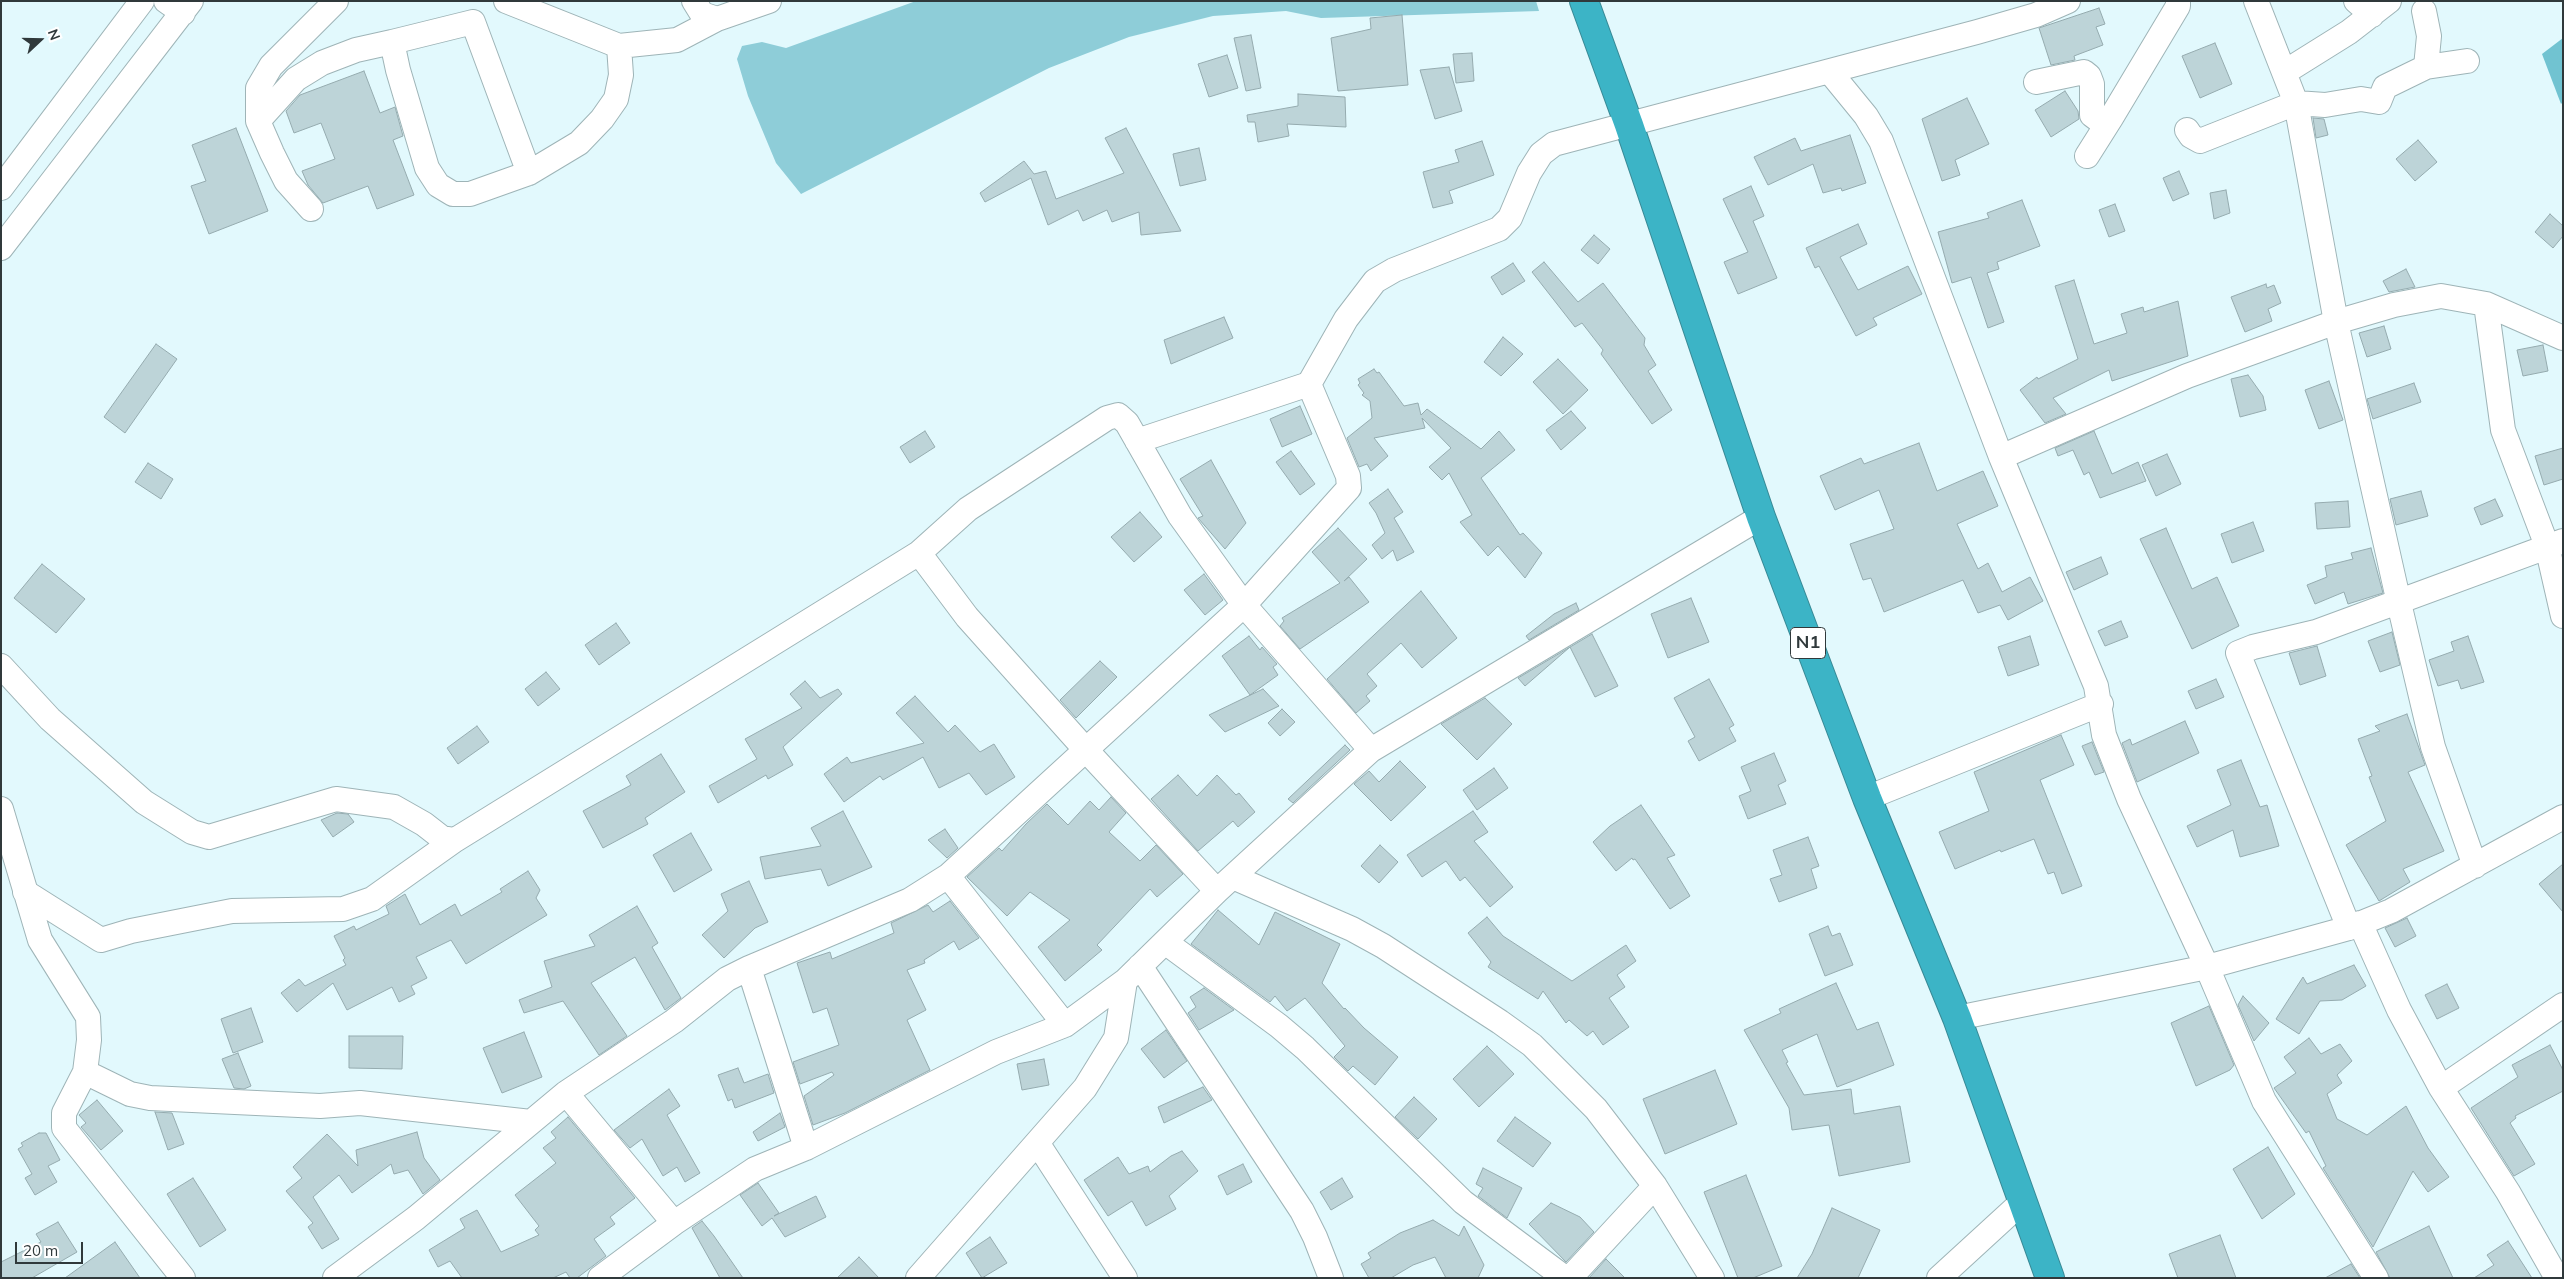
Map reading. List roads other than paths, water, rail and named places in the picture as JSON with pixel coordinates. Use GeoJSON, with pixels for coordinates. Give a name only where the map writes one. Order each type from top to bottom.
{"type":"FeatureCollection","features":[{"type":"Feature","properties":{"kind":"highway","name":"N1"},"geometry":{"type":"LineString","coordinates":[[1584,1],[1629,125],[1761,516],[1867,798],[1956,1018],[2050,1278]]}},
{"type":"Feature","properties":{"kind":"street"},"geometry":{"type":"LineString","coordinates":[[1,188],[142,1]]}},
{"type":"Feature","properties":{"kind":"street"},"geometry":{"type":"LineString","coordinates":[[311,210],[286,181],[258,121],[258,88],[271,66],[336,1]]}},
{"type":"Feature","properties":{"kind":"street"},"geometry":{"type":"LineString","coordinates":[[258,121],[296,79],[322,63],[356,50],[474,22],[493,12],[506,1],[619,46],[677,40],[717,19],[768,1]]}},
{"type":"Feature","properties":{"kind":"street"},"geometry":{"type":"LineString","coordinates":[[694,1],[702,14],[717,19]]}},
{"type":"Feature","properties":{"kind":"street"},"geometry":{"type":"LineString","coordinates":[[1137,441],[1309,384],[1346,319],[1375,281],[1394,270],[1499,229],[1510,218],[1529,173],[1541,154],[1554,144],[1830,72],[2036,15],[2068,1]]}},
{"type":"Feature","properties":{"kind":"street"},"geometry":{"type":"LineString","coordinates":[[2087,156],[2178,6],[2178,1]]}},
{"type":"Feature","properties":{"kind":"street"},"geometry":{"type":"LineString","coordinates":[[2256,1],[2296,103],[2336,322],[2433,747],[2475,866]]}},
{"type":"Feature","properties":{"kind":"street"},"geometry":{"type":"LineString","coordinates":[[1,248],[180,5]]}},
{"type":"Feature","properties":{"kind":"street"},"geometry":{"type":"LineString","coordinates":[[2285,72],[2372,6]]}},
{"type":"Feature","properties":{"kind":"street"},"geometry":{"type":"LineString","coordinates":[[2424,11],[2428,36],[2426,67]]}},
{"type":"Feature","properties":{"kind":"street"},"geometry":{"type":"LineString","coordinates":[[474,22],[529,173]]}},
{"type":"Feature","properties":{"kind":"street"},"geometry":{"type":"LineString","coordinates":[[392,42],[398,70],[427,168],[438,185],[453,194],[470,194],[529,173],[579,144],[602,119],[616,99],[621,75],[619,46]]}},
{"type":"Feature","properties":{"kind":"street"},"geometry":{"type":"LineString","coordinates":[[2186,130],[2191,136],[2200,141],[2296,103],[2325,105],[2361,99],[2379,102],[2386,87],[2426,67],[2467,61]]}},
{"type":"Feature","properties":{"kind":"street"},"geometry":{"type":"LineString","coordinates":[[1830,72],[1866,116],[1881,141],[2001,457],[2096,686],[2101,704],[2104,735],[2129,800],[2207,967],[2268,1108],[2376,1278]]}},
{"type":"Feature","properties":{"kind":"street"},"geometry":{"type":"LineString","coordinates":[[2036,82],[2084,72],[2089,76],[2092,84],[2092,115],[2100,120],[2111,118]]}},
{"type":"Feature","properties":{"kind":"street"},"geometry":{"type":"LineString","coordinates":[[2001,457],[2187,376],[2336,322],[2394,305],[2441,296],[2486,304],[2563,338]]}},
{"type":"Feature","properties":{"kind":"street"},"geometry":{"type":"LineString","coordinates":[[2486,304],[2503,430],[2555,544],[2563,616]]}},
{"type":"Feature","properties":{"kind":"street"},"geometry":{"type":"LineString","coordinates":[[335,1278],[416,1218],[566,1093],[674,1021],[727,979],[910,900],[948,876],[1244,605],[1349,488],[1348,476],[1309,384]]}},
{"type":"Feature","properties":{"kind":"street"},"geometry":{"type":"LineString","coordinates":[[25,892],[101,940],[131,931],[232,911],[343,909],[372,899],[456,840],[918,553],[968,509],[1107,418],[1118,415],[1127,423],[1180,516],[1244,605],[1371,750]]}},
{"type":"Feature","properties":{"kind":"street"},"geometry":{"type":"LineString","coordinates":[[600,1278],[674,1223],[755,1169],[806,1148],[996,1052],[1065,1025],[1133,974],[1225,884],[1371,750],[1761,516]]}},
{"type":"Feature","properties":{"kind":"street"},"geometry":{"type":"LineString","coordinates":[[2555,544],[2400,603],[2316,632],[2253,647],[2238,653],[2354,926],[2441,1088],[2508,1192],[2557,1278]]}},
{"type":"Feature","properties":{"kind":"street"},"geometry":{"type":"LineString","coordinates":[[918,553],[967,617],[1085,749],[1225,884],[1352,930],[1382,946],[1500,1022],[1532,1045],[1596,1109],[1655,1186],[1712,1278]]}},
{"type":"Feature","properties":{"kind":"street"},"geometry":{"type":"LineString","coordinates":[[1,666],[50,719],[144,802],[192,832],[209,837],[336,799],[394,807],[424,824],[442,838],[456,840]]}},
{"type":"Feature","properties":{"kind":"street"},"geometry":{"type":"LineString","coordinates":[[1867,798],[2101,704]]}},
{"type":"Feature","properties":{"kind":"street"},"geometry":{"type":"LineString","coordinates":[[1,809],[40,940],[88,1017],[90,1040],[85,1072],[64,1113],[64,1128],[184,1278]]}},
{"type":"Feature","properties":{"kind":"street"},"geometry":{"type":"LineString","coordinates":[[1956,1018],[2207,967],[2354,926],[2391,911],[2563,817]]}},
{"type":"Feature","properties":{"kind":"street"},"geometry":{"type":"LineString","coordinates":[[948,876],[1065,1025]]}},
{"type":"Feature","properties":{"kind":"street"},"geometry":{"type":"LineString","coordinates":[[1165,942],[1279,1026],[1305,1048],[1463,1202],[1565,1278]]}},
{"type":"Feature","properties":{"kind":"street"},"geometry":{"type":"LineString","coordinates":[[749,968],[806,1148]]}},
{"type":"Feature","properties":{"kind":"street"},"geometry":{"type":"LineString","coordinates":[[918,1278],[1038,1144],[1085,1088],[1116,1038],[1133,974]]}},
{"type":"Feature","properties":{"kind":"street"},"geometry":{"type":"LineString","coordinates":[[1133,974],[1302,1210],[1331,1278]]}},
{"type":"Feature","properties":{"kind":"street"},"geometry":{"type":"LineString","coordinates":[[2441,1088],[2563,1005]]}},
{"type":"Feature","properties":{"kind":"street"},"geometry":{"type":"LineString","coordinates":[[85,1072],[130,1094],[150,1098],[320,1106],[360,1103],[531,1122]]}},
{"type":"Feature","properties":{"kind":"street"},"geometry":{"type":"LineString","coordinates":[[566,1093],[674,1223]]}},
{"type":"Feature","properties":{"kind":"street"},"geometry":{"type":"LineString","coordinates":[[1038,1144],[1125,1278]]}},
{"type":"Feature","properties":{"kind":"street"},"geometry":{"type":"LineString","coordinates":[[1570,1278],[1655,1186]]}},
{"type":"Feature","properties":{"kind":"street"},"geometry":{"type":"LineString","coordinates":[[1939,1278],[2022,1202]]}}]}
